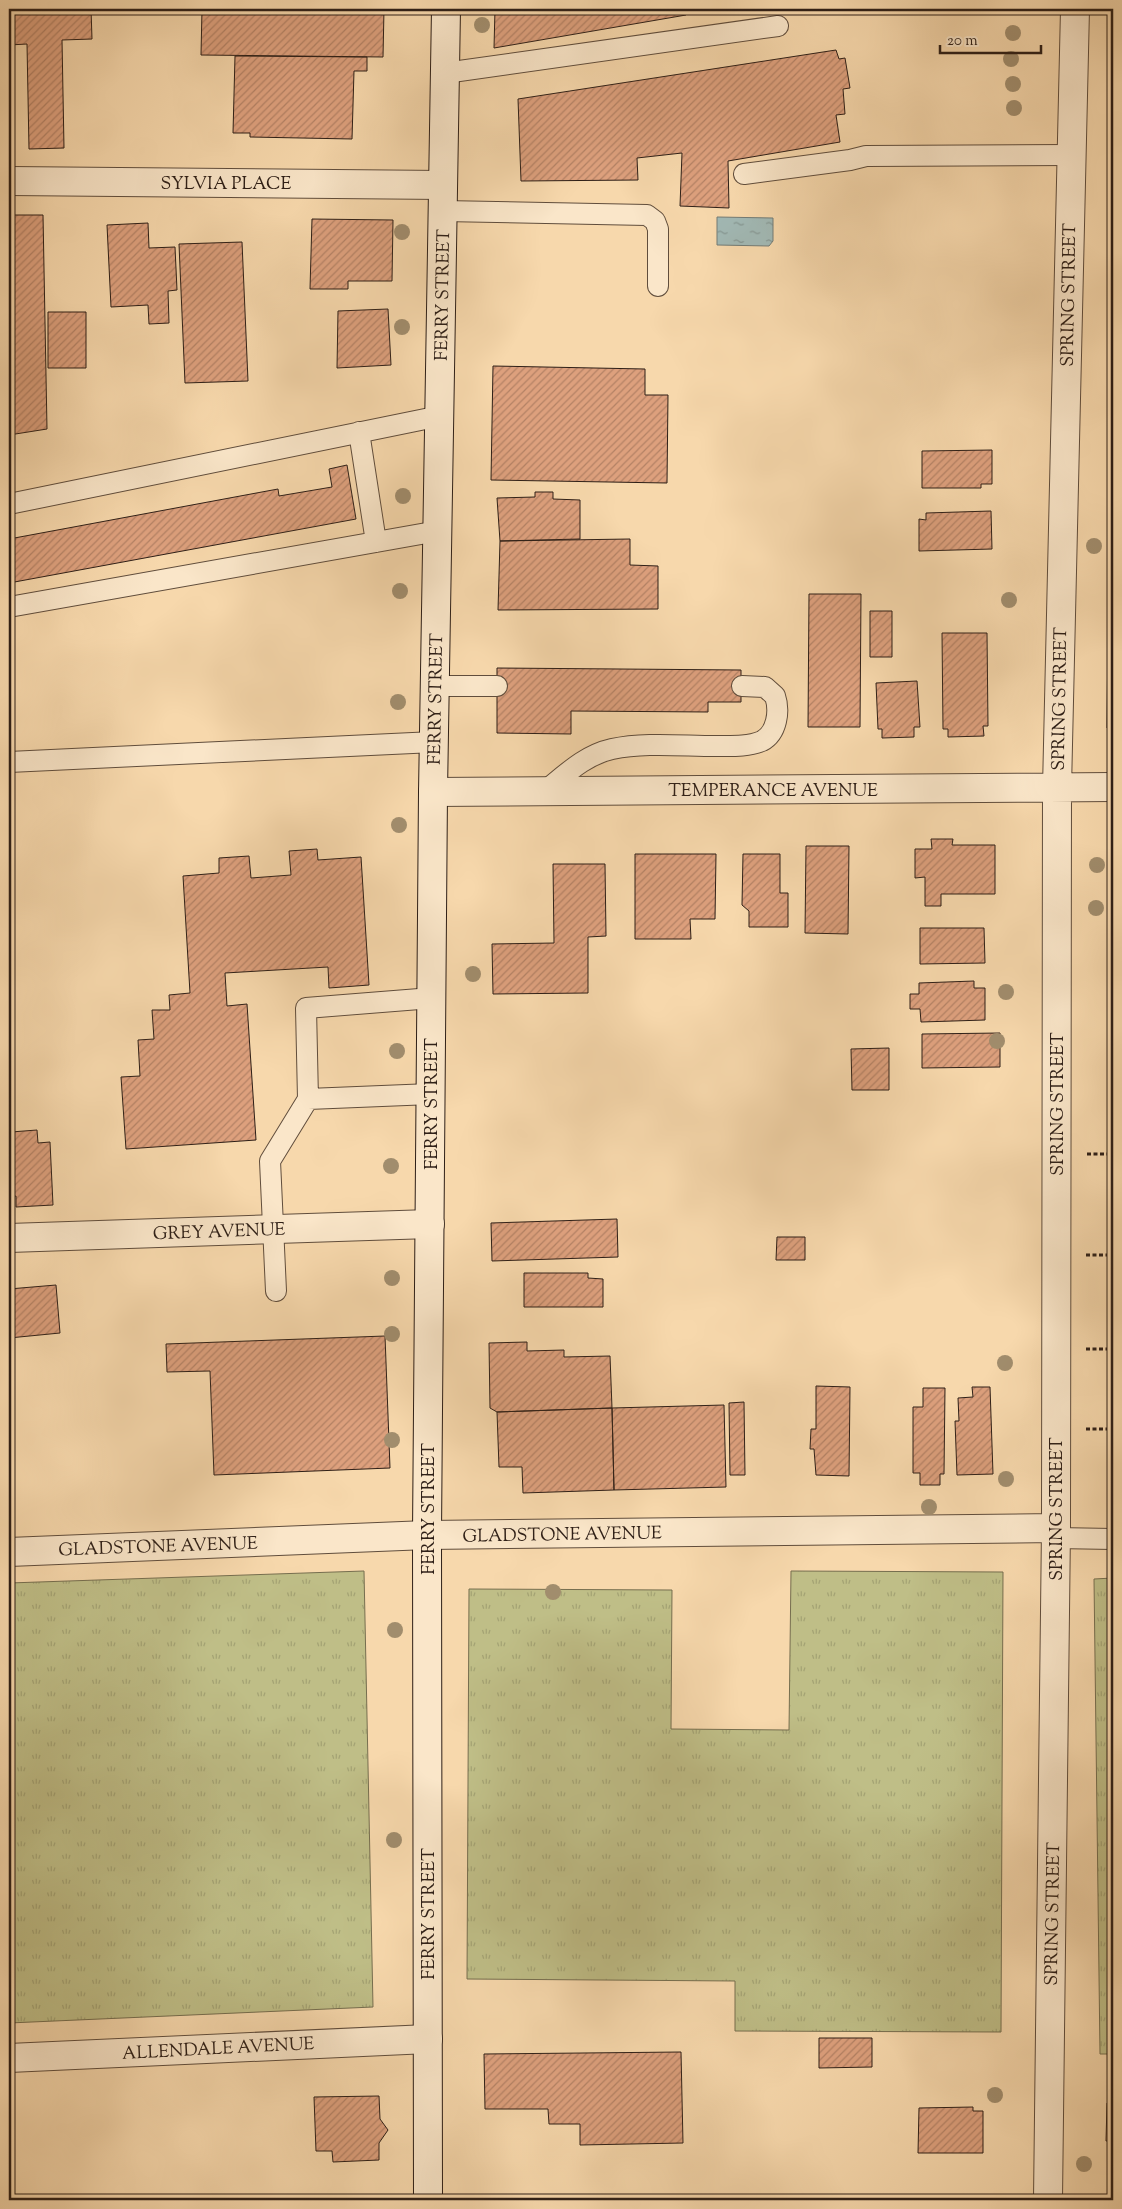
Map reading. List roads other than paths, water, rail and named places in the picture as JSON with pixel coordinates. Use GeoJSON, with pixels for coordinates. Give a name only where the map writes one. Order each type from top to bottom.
{"type":"FeatureCollection","features":[{"type":"Feature","properties":{"kind":"street","name":"FERRY STREET"},"geometry":{"type":"LineString","coordinates":[[428,2200],[428,1535],[433,792],[446,9]]}},
{"type":"Feature","properties":{"kind":"street","name":"SPRING STREET"},"geometry":{"type":"LineString","coordinates":[[1048,2200],[1056,1533],[1057,788],[1075,9]]}},
{"type":"Feature","properties":{"kind":"street","name":"SYLVIA PLACE"},"geometry":{"type":"LineString","coordinates":[[9,181],[443,198]]}},
{"type":"Feature","properties":{"kind":"street","name":"TEMPERANCE AVENUE"},"geometry":{"type":"LineString","coordinates":[[433,792],[1113,787]]}},
{"type":"Feature","properties":{"kind":"street","name":"GREY AVENUE"},"geometry":{"type":"LineString","coordinates":[[9,1238],[430,1224]]}},
{"type":"Feature","properties":{"kind":"street","name":"GLADSTONE AVENUE"},"geometry":{"type":"LineString","coordinates":[[9,1552],[428,1535],[1056,1533]]}},
{"type":"Feature","properties":{"kind":"street","name":"ALLENDALE AVENUE"},"geometry":{"type":"LineString","coordinates":[[9,2058],[428,2039]]}},
{"type":"Feature","properties":{"kind":"lane"},"geometry":{"type":"LineString","coordinates":[[445,74],[778,26]]}},
{"type":"Feature","properties":{"kind":"lane"},"geometry":{"type":"LineString","coordinates":[[744,174],[850,160],[866,156],[1072,155]]}},
{"type":"Feature","properties":{"kind":"lane"},"geometry":{"type":"LineString","coordinates":[[443,198],[647,215],[655,221],[658,229],[658,286]]}},
{"type":"Feature","properties":{"kind":"lane"},"geometry":{"type":"LineString","coordinates":[[9,504],[440,416]]}},
{"type":"Feature","properties":{"kind":"lane"},"geometry":{"type":"LineString","coordinates":[[358,432],[376,542]]}},
{"type":"Feature","properties":{"kind":"lane"},"geometry":{"type":"LineString","coordinates":[[9,607],[438,531]]}},
{"type":"Feature","properties":{"kind":"lane"},"geometry":{"type":"LineString","coordinates":[[435,686],[497,686]]}},
{"type":"Feature","properties":{"kind":"lane"},"geometry":{"type":"LineString","coordinates":[[545,791],[592,755],[612,749],[638,746],[738,746],[763,740],[769,735],[777,715],[775,696],[765,687],[742,686]]}},
{"type":"Feature","properties":{"kind":"lane"},"geometry":{"type":"LineString","coordinates":[[9,762],[434,742]]}},
{"type":"Feature","properties":{"kind":"lane"},"geometry":{"type":"LineString","coordinates":[[276,1291],[270,1161],[308,1099],[306,1008],[432,998]]}},
{"type":"Feature","properties":{"kind":"lane"},"geometry":{"type":"LineString","coordinates":[[308,1099],[431,1094]]}},
{"type":"Feature","properties":{"kind":"lane"},"geometry":{"type":"LineString","coordinates":[[1056,1533],[1113,1538]]}},
{"type":"Feature","properties":{"kind":"water"},"geometry":{"type":"Polygon","coordinates":[[[717,217],[773,218],[773,241],[769,246],[717,245],[717,217]]]}}]}
